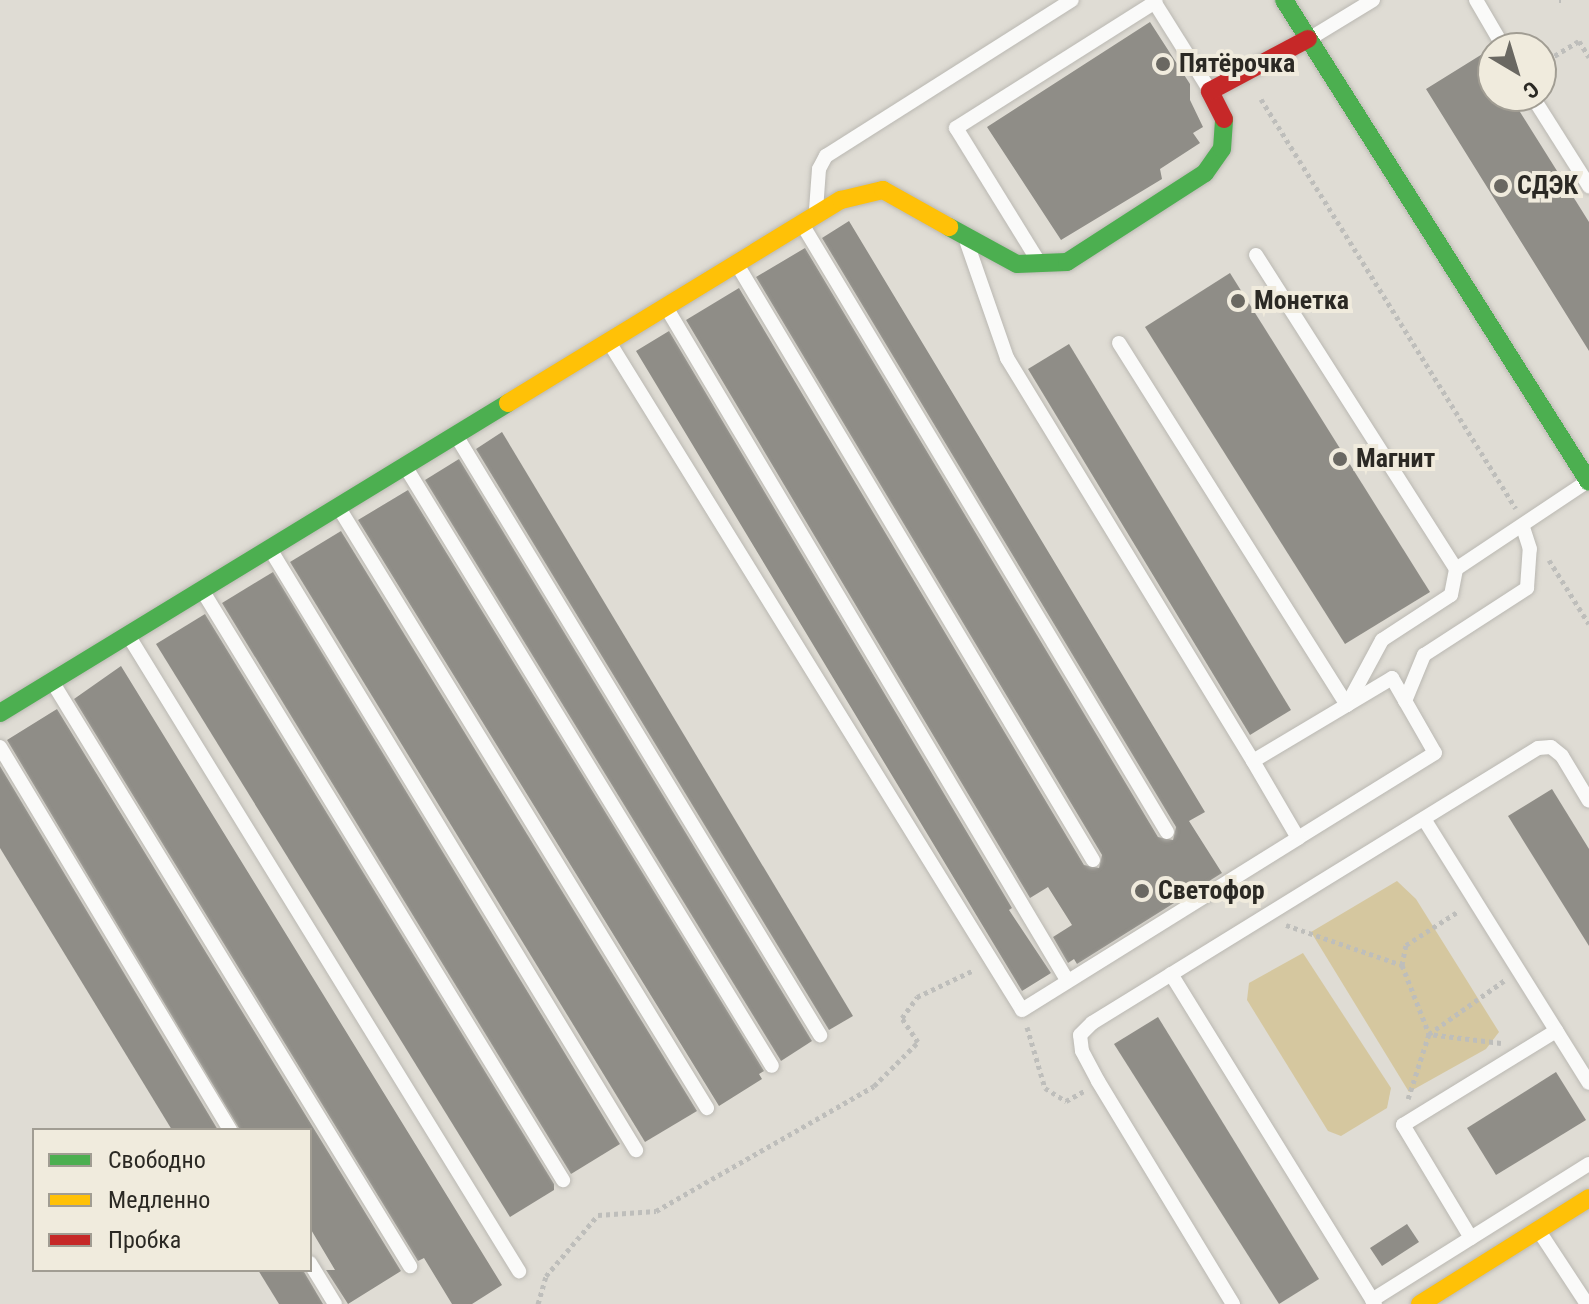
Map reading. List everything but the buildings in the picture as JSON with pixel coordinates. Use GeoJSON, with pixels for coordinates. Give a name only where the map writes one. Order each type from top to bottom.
{"type":"FeatureCollection","features":[{"type":"Feature","properties":{"kind":"street"},"geometry":{"type":"LineString","coordinates":[[1284,0],[1589,481]]}},
{"type":"Feature","properties":{"kind":"street"},"geometry":{"type":"LineString","coordinates":[[0,713],[841,200],[883,190],[923,207],[966,239],[1017,264],[1067,262],[1175,197],[1205,173],[1222,149],[1226,123],[1210,91],[1308,39]]}},
{"type":"Feature","properties":{"kind":"street"},"geometry":{"type":"LineString","coordinates":[[1420,1304],[1589,1198]]}},
{"type":"Feature","properties":{"kind":"lane"},"geometry":{"type":"LineString","coordinates":[[1072,0],[826,156],[819,169],[809,219],[1167,832]]}},
{"type":"Feature","properties":{"kind":"lane"},"geometry":{"type":"LineString","coordinates":[[1308,39],[1373,0]]}},
{"type":"Feature","properties":{"kind":"lane"},"geometry":{"type":"LineString","coordinates":[[1476,0],[1495,32]]}},
{"type":"Feature","properties":{"kind":"lane"},"geometry":{"type":"LineString","coordinates":[[1039,263],[956,128],[1154,1],[1210,91]]}},
{"type":"Feature","properties":{"kind":"lane"},"geometry":{"type":"LineString","coordinates":[[1542,112],[1589,186]]}},
{"type":"Feature","properties":{"kind":"lane"},"geometry":{"type":"LineString","coordinates":[[966,239],[979,288],[1007,358],[1298,838]]}},
{"type":"Feature","properties":{"kind":"lane"},"geometry":{"type":"LineString","coordinates":[[1256,255],[1456,569],[1451,595],[1382,640],[1347,705]]}},
{"type":"Feature","properties":{"kind":"lane"},"geometry":{"type":"LineString","coordinates":[[736,263],[1093,860]]}},
{"type":"Feature","properties":{"kind":"lane"},"geometry":{"type":"LineString","coordinates":[[665,307],[1064,975]]}},
{"type":"Feature","properties":{"kind":"lane"},"geometry":{"type":"LineString","coordinates":[[608,342],[1022,1010],[1435,753],[1392,678],[1253,761]]}},
{"type":"Feature","properties":{"kind":"lane"},"geometry":{"type":"LineString","coordinates":[[1119,343],[1347,705]]}},
{"type":"Feature","properties":{"kind":"lane"},"geometry":{"type":"LineString","coordinates":[[455,435],[820,1035]]}},
{"type":"Feature","properties":{"kind":"lane"},"geometry":{"type":"LineString","coordinates":[[405,466],[772,1066]]}},
{"type":"Feature","properties":{"kind":"lane"},"geometry":{"type":"LineString","coordinates":[[1456,569],[1589,481]]}},
{"type":"Feature","properties":{"kind":"lane"},"geometry":{"type":"LineString","coordinates":[[338,506],[707,1108]]}},
{"type":"Feature","properties":{"kind":"lane"},"geometry":{"type":"LineString","coordinates":[[1405,701],[1424,655],[1527,588],[1530,549],[1524,526]]}},
{"type":"Feature","properties":{"kind":"lane"},"geometry":{"type":"LineString","coordinates":[[270,548],[636,1150]]}},
{"type":"Feature","properties":{"kind":"lane"},"geometry":{"type":"LineString","coordinates":[[202,589],[563,1180]]}},
{"type":"Feature","properties":{"kind":"lane"},"geometry":{"type":"LineString","coordinates":[[128,635],[519,1271]]}},
{"type":"Feature","properties":{"kind":"lane"},"geometry":{"type":"LineString","coordinates":[[52,681],[410,1266]]}},
{"type":"Feature","properties":{"kind":"lane"},"geometry":{"type":"LineString","coordinates":[[0,747],[229,1128]]}},
{"type":"Feature","properties":{"kind":"lane"},"geometry":{"type":"LineString","coordinates":[[1233,1304],[1098,1081],[1082,1051],[1080,1035],[1171,974],[1538,748],[1551,747],[1562,756],[1589,801]]}},
{"type":"Feature","properties":{"kind":"lane"},"geometry":{"type":"LineString","coordinates":[[1424,819],[1589,1083]]}},
{"type":"Feature","properties":{"kind":"lane"},"geometry":{"type":"LineString","coordinates":[[1171,974],[1374,1302],[1589,1164]]}},
{"type":"Feature","properties":{"kind":"lane"},"geometry":{"type":"LineString","coordinates":[[1471,1238],[1403,1125],[1556,1031]]}},
{"type":"Feature","properties":{"kind":"lane"},"geometry":{"type":"LineString","coordinates":[[1537,1229],[1587,1304]]}},
{"type":"Feature","properties":{"kind":"lane"},"geometry":{"type":"LineString","coordinates":[[312,1266],[335,1304]]}},
{"type":"Feature","properties":{"kind":"path"},"geometry":{"type":"LineString","coordinates":[[1557,54],[1579,41],[1589,57]]}},
{"type":"Feature","properties":{"kind":"path"},"geometry":{"type":"LineString","coordinates":[[1245,73],[1524,526],[1589,624]]}},
{"type":"Feature","properties":{"kind":"path"},"geometry":{"type":"LineString","coordinates":[[1403,1125],[1429,1034],[1402,965],[1406,945],[1475,901]]}},
{"type":"Feature","properties":{"kind":"path"},"geometry":{"type":"LineString","coordinates":[[1262,919],[1402,965]]}},
{"type":"Feature","properties":{"kind":"path"},"geometry":{"type":"LineString","coordinates":[[538,1304],[546,1276],[598,1215],[656,1211],[874,1086],[918,1042],[902,1018],[917,997],[993,964]]}},
{"type":"Feature","properties":{"kind":"path"},"geometry":{"type":"LineString","coordinates":[[1429,1034],[1519,971]]}},
{"type":"Feature","properties":{"kind":"path"},"geometry":{"type":"LineString","coordinates":[[1022,1010],[1045,1088],[1056,1098],[1066,1101],[1098,1081]]}},
{"type":"Feature","properties":{"kind":"path"},"geometry":{"type":"LineString","coordinates":[[1429,1034],[1495,1040],[1522,1051]]}},
{"type":"Feature","properties":{"kind":"shaded area"},"geometry":{"type":"Polygon","coordinates":[[[1397,881],[1416,899],[1499,1032],[1486,1049],[1409,1092],[1311,932],[1397,881]]]}},
{"type":"Feature","properties":{"kind":"shaded area"},"geometry":{"type":"Polygon","coordinates":[[[1303,953],[1391,1088],[1387,1108],[1341,1136],[1328,1131],[1247,1000],[1249,983],[1303,953]]]}},
{"type":"Feature","properties":{"kind":"traffic: fast"},"geometry":{"type":"LineString","coordinates":[[1284,0],[1589,482]]}},
{"type":"Feature","properties":{"kind":"traffic: fast"},"geometry":{"type":"LineString","coordinates":[[949,227],[1017,264],[1067,262],[1205,173],[1222,149],[1224,119]]}},
{"type":"Feature","properties":{"kind":"traffic: fast"},"geometry":{"type":"LineString","coordinates":[[0,713],[508,403]]}},
{"type":"Feature","properties":{"kind":"traffic: slow"},"geometry":{"type":"LineString","coordinates":[[508,403],[841,200],[883,190],[949,227]]}},
{"type":"Feature","properties":{"kind":"traffic: slow"},"geometry":{"type":"LineString","coordinates":[[1420,1304],[1589,1198]]}},
{"type":"Feature","properties":{"kind":"traffic: jam"},"geometry":{"type":"LineString","coordinates":[[1224,119],[1210,91],[1308,39]]}},
{"type":"Feature","properties":{"kind":"place","name":"Пятёрочка"},"geometry":{"type":"Point","coordinates":[1163,64]}},
{"type":"Feature","properties":{"kind":"place","name":"СДЭК"},"geometry":{"type":"Point","coordinates":[1501,186]}},
{"type":"Feature","properties":{"kind":"place","name":"Монетка"},"geometry":{"type":"Point","coordinates":[1238,301]}},
{"type":"Feature","properties":{"kind":"place","name":"Магнит"},"geometry":{"type":"Point","coordinates":[1340,459]}},
{"type":"Feature","properties":{"kind":"place","name":"Светофор"},"geometry":{"type":"Point","coordinates":[1142,891]}}]}
